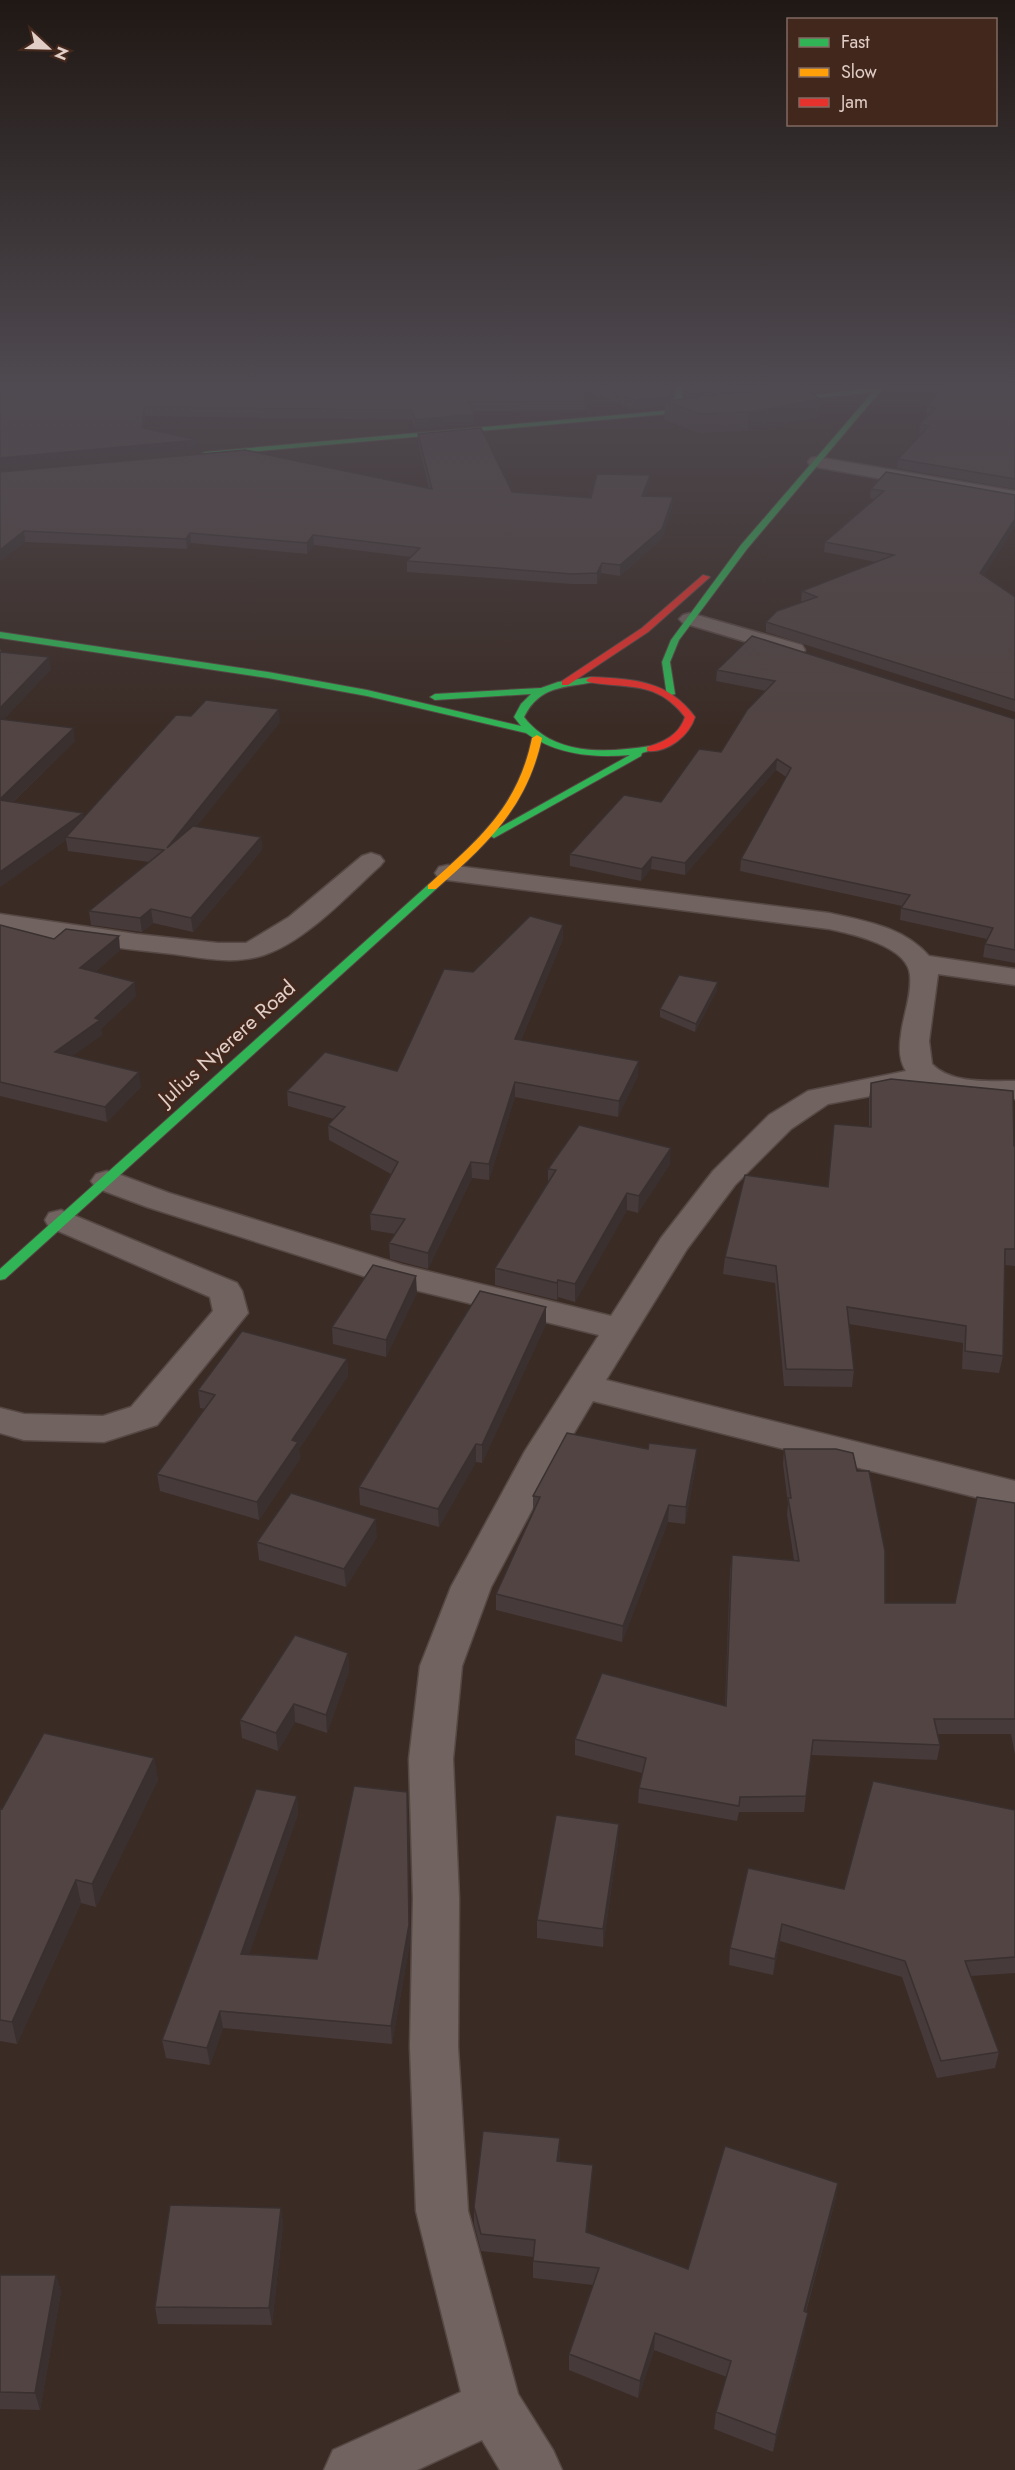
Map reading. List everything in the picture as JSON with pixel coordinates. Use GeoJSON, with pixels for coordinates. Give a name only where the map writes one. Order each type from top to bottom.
{"type":"FeatureCollection","features":[{"type":"Feature","properties":{"kind":"main road","name":"Julius Nyerere Road"},"geometry":{"type":"LineString","coordinates":[[670,694],[666,662],[675,640],[744,547],[786,498]]}},
{"type":"Feature","properties":{"kind":"main road","name":"Julius Nyerere Road"},"geometry":{"type":"LineString","coordinates":[[564,684],[645,630],[682,595],[744,547]]}},
{"type":"Feature","properties":{"kind":"main road"},"geometry":{"type":"LineString","coordinates":[[0,635],[154,656],[367,693],[532,734]]}},
{"type":"Feature","properties":{"kind":"main road","name":"Julius Nyerere Road"},"geometry":{"type":"LineString","coordinates":[[483,841],[648,749],[671,741],[686,730],[690,717],[685,705],[670,694],[647,685],[591,680],[564,684],[541,691],[525,703],[519,717],[532,734],[560,747],[588,752],[619,753],[648,749]]}},
{"type":"Feature","properties":{"kind":"main road"},"geometry":{"type":"LineString","coordinates":[[367,693],[437,697],[541,691]]}},
{"type":"Feature","properties":{"kind":"main road","name":"Julius Nyerere Road"},"geometry":{"type":"LineString","coordinates":[[0,1276],[483,841],[528,781],[536,758],[532,734]]}},
{"type":"Feature","properties":{"kind":"street"},"geometry":{"type":"LineString","coordinates":[[690,619],[816,657]]}},
{"type":"Feature","properties":{"kind":"street"},"geometry":{"type":"LineString","coordinates":[[0,922],[148,944],[214,951],[253,949],[275,939],[320,905],[371,861]]}},
{"type":"Feature","properties":{"kind":"street"},"geometry":{"type":"LineString","coordinates":[[448,873],[830,921],[878,934],[908,948],[921,963],[925,978],[915,1054],[917,1066],[928,1076],[955,1085],[1015,1090]]}},
{"type":"Feature","properties":{"kind":"street"},"geometry":{"type":"LineString","coordinates":[[921,963],[1015,977]]}},
{"type":"Feature","properties":{"kind":"street"},"geometry":{"type":"LineString","coordinates":[[533,2470],[493,2406],[442,2211],[434,2047],[436,1898],[431,1759],[441,1666],[471,1587],[544,1451],[673,1245],[724,1178],[780,1122],[819,1097],[928,1076]]}},
{"type":"Feature","properties":{"kind":"street"},"geometry":{"type":"LineString","coordinates":[[107,1181],[158,1200],[394,1274],[620,1329]]}},
{"type":"Feature","properties":{"kind":"street"},"geometry":{"type":"LineString","coordinates":[[0,1420],[24,1427],[104,1429],[144,1416],[231,1313],[225,1291],[62,1220]]}},
{"type":"Feature","properties":{"kind":"street"},"geometry":{"type":"LineString","coordinates":[[584,1388],[1015,1494]]}},
{"type":"Feature","properties":{"kind":"street"},"geometry":{"type":"LineString","coordinates":[[353,2470],[493,2406]]}},
{"type":"Feature","properties":{"kind":"building"},"geometry":{"type":"Polygon","coordinates":[[[0,498],[673,498],[662,529],[620,565],[602,563],[597,573],[572,574],[407,561],[420,548],[313,535],[307,543],[190,533],[186,539],[24,531],[0,550],[0,498]]]}},
{"type":"Feature","properties":{"kind":"building"},"geometry":{"type":"Polygon","coordinates":[[[876,498],[1015,498],[1015,519],[980,573],[1015,597],[1015,700],[766,622],[777,611],[817,597],[802,591],[894,555],[825,542],[876,498]]]}},
{"type":"Feature","properties":{"kind":"building"},"geometry":{"type":"Polygon","coordinates":[[[752,636],[1015,719],[1015,950],[985,944],[993,928],[901,908],[910,895],[741,859],[791,768],[777,759],[685,863],[652,857],[642,869],[570,854],[624,795],[661,802],[699,749],[721,752],[747,710],[775,681],[717,670],[752,636]]]}},
{"type":"Feature","properties":{"kind":"building"},"geometry":{"type":"Polygon","coordinates":[[[0,652],[49,657],[0,708],[0,652]]]}},
{"type":"Feature","properties":{"kind":"building"},"geometry":{"type":"Polygon","coordinates":[[[206,700],[279,709],[167,848],[193,826],[261,837],[191,918],[151,909],[140,918],[89,911],[164,850],[66,837],[176,715],[191,716],[206,700]]]}},
{"type":"Feature","properties":{"kind":"building"},"geometry":{"type":"Polygon","coordinates":[[[0,719],[74,728],[0,799],[0,719]]]}},
{"type":"Feature","properties":{"kind":"building"},"geometry":{"type":"Polygon","coordinates":[[[0,800],[83,813],[0,872],[0,800]]]}},
{"type":"Feature","properties":{"kind":"building"},"geometry":{"type":"Polygon","coordinates":[[[530,916],[563,925],[515,1039],[639,1061],[619,1101],[515,1082],[489,1164],[471,1162],[428,1253],[389,1243],[405,1219],[370,1214],[398,1162],[328,1125],[345,1107],[287,1091],[325,1052],[397,1071],[444,969],[473,972],[530,916]]]}},
{"type":"Feature","properties":{"kind":"building"},"geometry":{"type":"Polygon","coordinates":[[[0,925],[54,939],[66,929],[119,936],[80,968],[135,982],[95,1018],[100,1020],[55,1052],[139,1072],[105,1107],[0,1082],[0,925]]]}},
{"type":"Feature","properties":{"kind":"building"},"geometry":{"type":"Polygon","coordinates":[[[679,975],[718,982],[696,1024],[660,1009],[679,975]]]}},
{"type":"Feature","properties":{"kind":"building"},"geometry":{"type":"Polygon","coordinates":[[[891,1079],[1013,1091],[1015,1249],[1005,1249],[1003,1356],[965,1351],[966,1326],[847,1307],[854,1370],[786,1369],[776,1266],[725,1257],[745,1175],[828,1187],[834,1124],[871,1127],[871,1083],[891,1079]]]}},
{"type":"Feature","properties":{"kind":"building"},"geometry":{"type":"Polygon","coordinates":[[[579,1125],[671,1148],[639,1196],[627,1193],[575,1284],[558,1280],[557,1283],[495,1268],[556,1170],[548,1169],[579,1125]]]}},
{"type":"Feature","properties":{"kind":"building"},"geometry":{"type":"Polygon","coordinates":[[[373,1265],[416,1276],[386,1340],[332,1327],[373,1265]]]}},
{"type":"Feature","properties":{"kind":"building"},"geometry":{"type":"Polygon","coordinates":[[[480,1291],[546,1307],[482,1445],[476,1444],[438,1509],[359,1487],[480,1291]]]}},
{"type":"Feature","properties":{"kind":"building"},"geometry":{"type":"Polygon","coordinates":[[[242,1331],[347,1359],[292,1440],[298,1442],[257,1502],[157,1474],[215,1395],[198,1390],[242,1331]]]}},
{"type":"Feature","properties":{"kind":"building"},"geometry":{"type":"Polygon","coordinates":[[[567,1433],[648,1449],[649,1443],[697,1449],[686,1507],[669,1505],[623,1626],[496,1594],[540,1497],[533,1496],[567,1433]]]}},
{"type":"Feature","properties":{"kind":"building"},"geometry":{"type":"Polygon","coordinates":[[[784,1449],[836,1449],[853,1453],[857,1471],[869,1471],[885,1551],[885,1603],[955,1603],[977,1497],[1015,1503],[1015,1719],[934,1719],[940,1745],[813,1740],[806,1796],[740,1797],[739,1806],[639,1788],[646,1758],[575,1739],[602,1673],[726,1706],[732,1555],[799,1561],[788,1498],[791,1498],[784,1449]]]}},
{"type":"Feature","properties":{"kind":"building"},"geometry":{"type":"Polygon","coordinates":[[[291,1493],[376,1519],[344,1569],[257,1542],[291,1493]]]}},
{"type":"Feature","properties":{"kind":"building"},"geometry":{"type":"Polygon","coordinates":[[[295,1635],[348,1653],[326,1715],[294,1704],[276,1733],[240,1720],[295,1635]]]}},
{"type":"Feature","properties":{"kind":"building"},"geometry":{"type":"Polygon","coordinates":[[[44,1733],[154,1758],[92,1884],[76,1880],[12,2022],[0,2020],[0,1808],[2,1809],[44,1733]]]}},
{"type":"Feature","properties":{"kind":"building"},"geometry":{"type":"Polygon","coordinates":[[[873,1781],[1015,1810],[1015,1957],[965,1961],[999,2052],[941,2061],[905,1961],[782,1924],[775,1959],[730,1948],[748,1868],[844,1889],[873,1781]]]}},
{"type":"Feature","properties":{"kind":"building"},"geometry":{"type":"Polygon","coordinates":[[[354,1786],[407,1792],[409,1925],[391,2026],[220,2011],[207,2048],[162,2040],[256,1789],[297,1796],[241,1954],[317,1959],[354,1786]]]}},
{"type":"Feature","properties":{"kind":"building"},"geometry":{"type":"Polygon","coordinates":[[[556,1815],[619,1824],[603,1929],[537,1920],[556,1815]]]}},
{"type":"Feature","properties":{"kind":"building"},"geometry":{"type":"Polygon","coordinates":[[[483,2131],[560,2138],[557,2161],[593,2165],[586,2232],[688,2269],[725,2146],[838,2183],[804,2311],[808,2313],[776,2435],[716,2412],[731,2361],[655,2333],[640,2381],[569,2354],[599,2268],[533,2261],[535,2240],[481,2234],[474,2207],[483,2131]]]}},
{"type":"Feature","properties":{"kind":"building"},"geometry":{"type":"Polygon","coordinates":[[[170,2205],[281,2208],[269,2308],[155,2307],[170,2205]]]}},
{"type":"Feature","properties":{"kind":"building"},"geometry":{"type":"Polygon","coordinates":[[[0,2275],[56,2275],[35,2393],[0,2392],[0,2275]]]}},
{"type":"Feature","properties":{"kind":"traffic: fast"},"geometry":{"type":"LineString","coordinates":[[670,694],[666,662],[675,640],[744,547],[786,498]]}},
{"type":"Feature","properties":{"kind":"traffic: fast"},"geometry":{"type":"LineString","coordinates":[[0,635],[268,675],[367,693],[527,730]]}},
{"type":"Feature","properties":{"kind":"traffic: fast"},"geometry":{"type":"LineString","coordinates":[[591,680],[558,685],[540,692],[525,706],[519,717],[530,731],[543,741],[560,747],[597,753],[650,749]]}},
{"type":"Feature","properties":{"kind":"traffic: fast"},"geometry":{"type":"LineString","coordinates":[[435,697],[541,691]]}},
{"type":"Feature","properties":{"kind":"traffic: fast"},"geometry":{"type":"LineString","coordinates":[[494,835],[638,754]]}},
{"type":"Feature","properties":{"kind":"traffic: fast"},"geometry":{"type":"LineString","coordinates":[[0,1276],[432,887]]}},
{"type":"Feature","properties":{"kind":"traffic: slow"},"geometry":{"type":"LineString","coordinates":[[432,887],[467,856],[499,822],[524,783],[537,738]]}},
{"type":"Feature","properties":{"kind":"traffic: jam"},"geometry":{"type":"LineString","coordinates":[[565,683],[645,630],[706,577]]}},
{"type":"Feature","properties":{"kind":"traffic: jam"},"geometry":{"type":"LineString","coordinates":[[591,680],[620,681],[647,686],[659,690],[681,705],[690,717],[685,729],[670,742],[650,749]]}}]}
